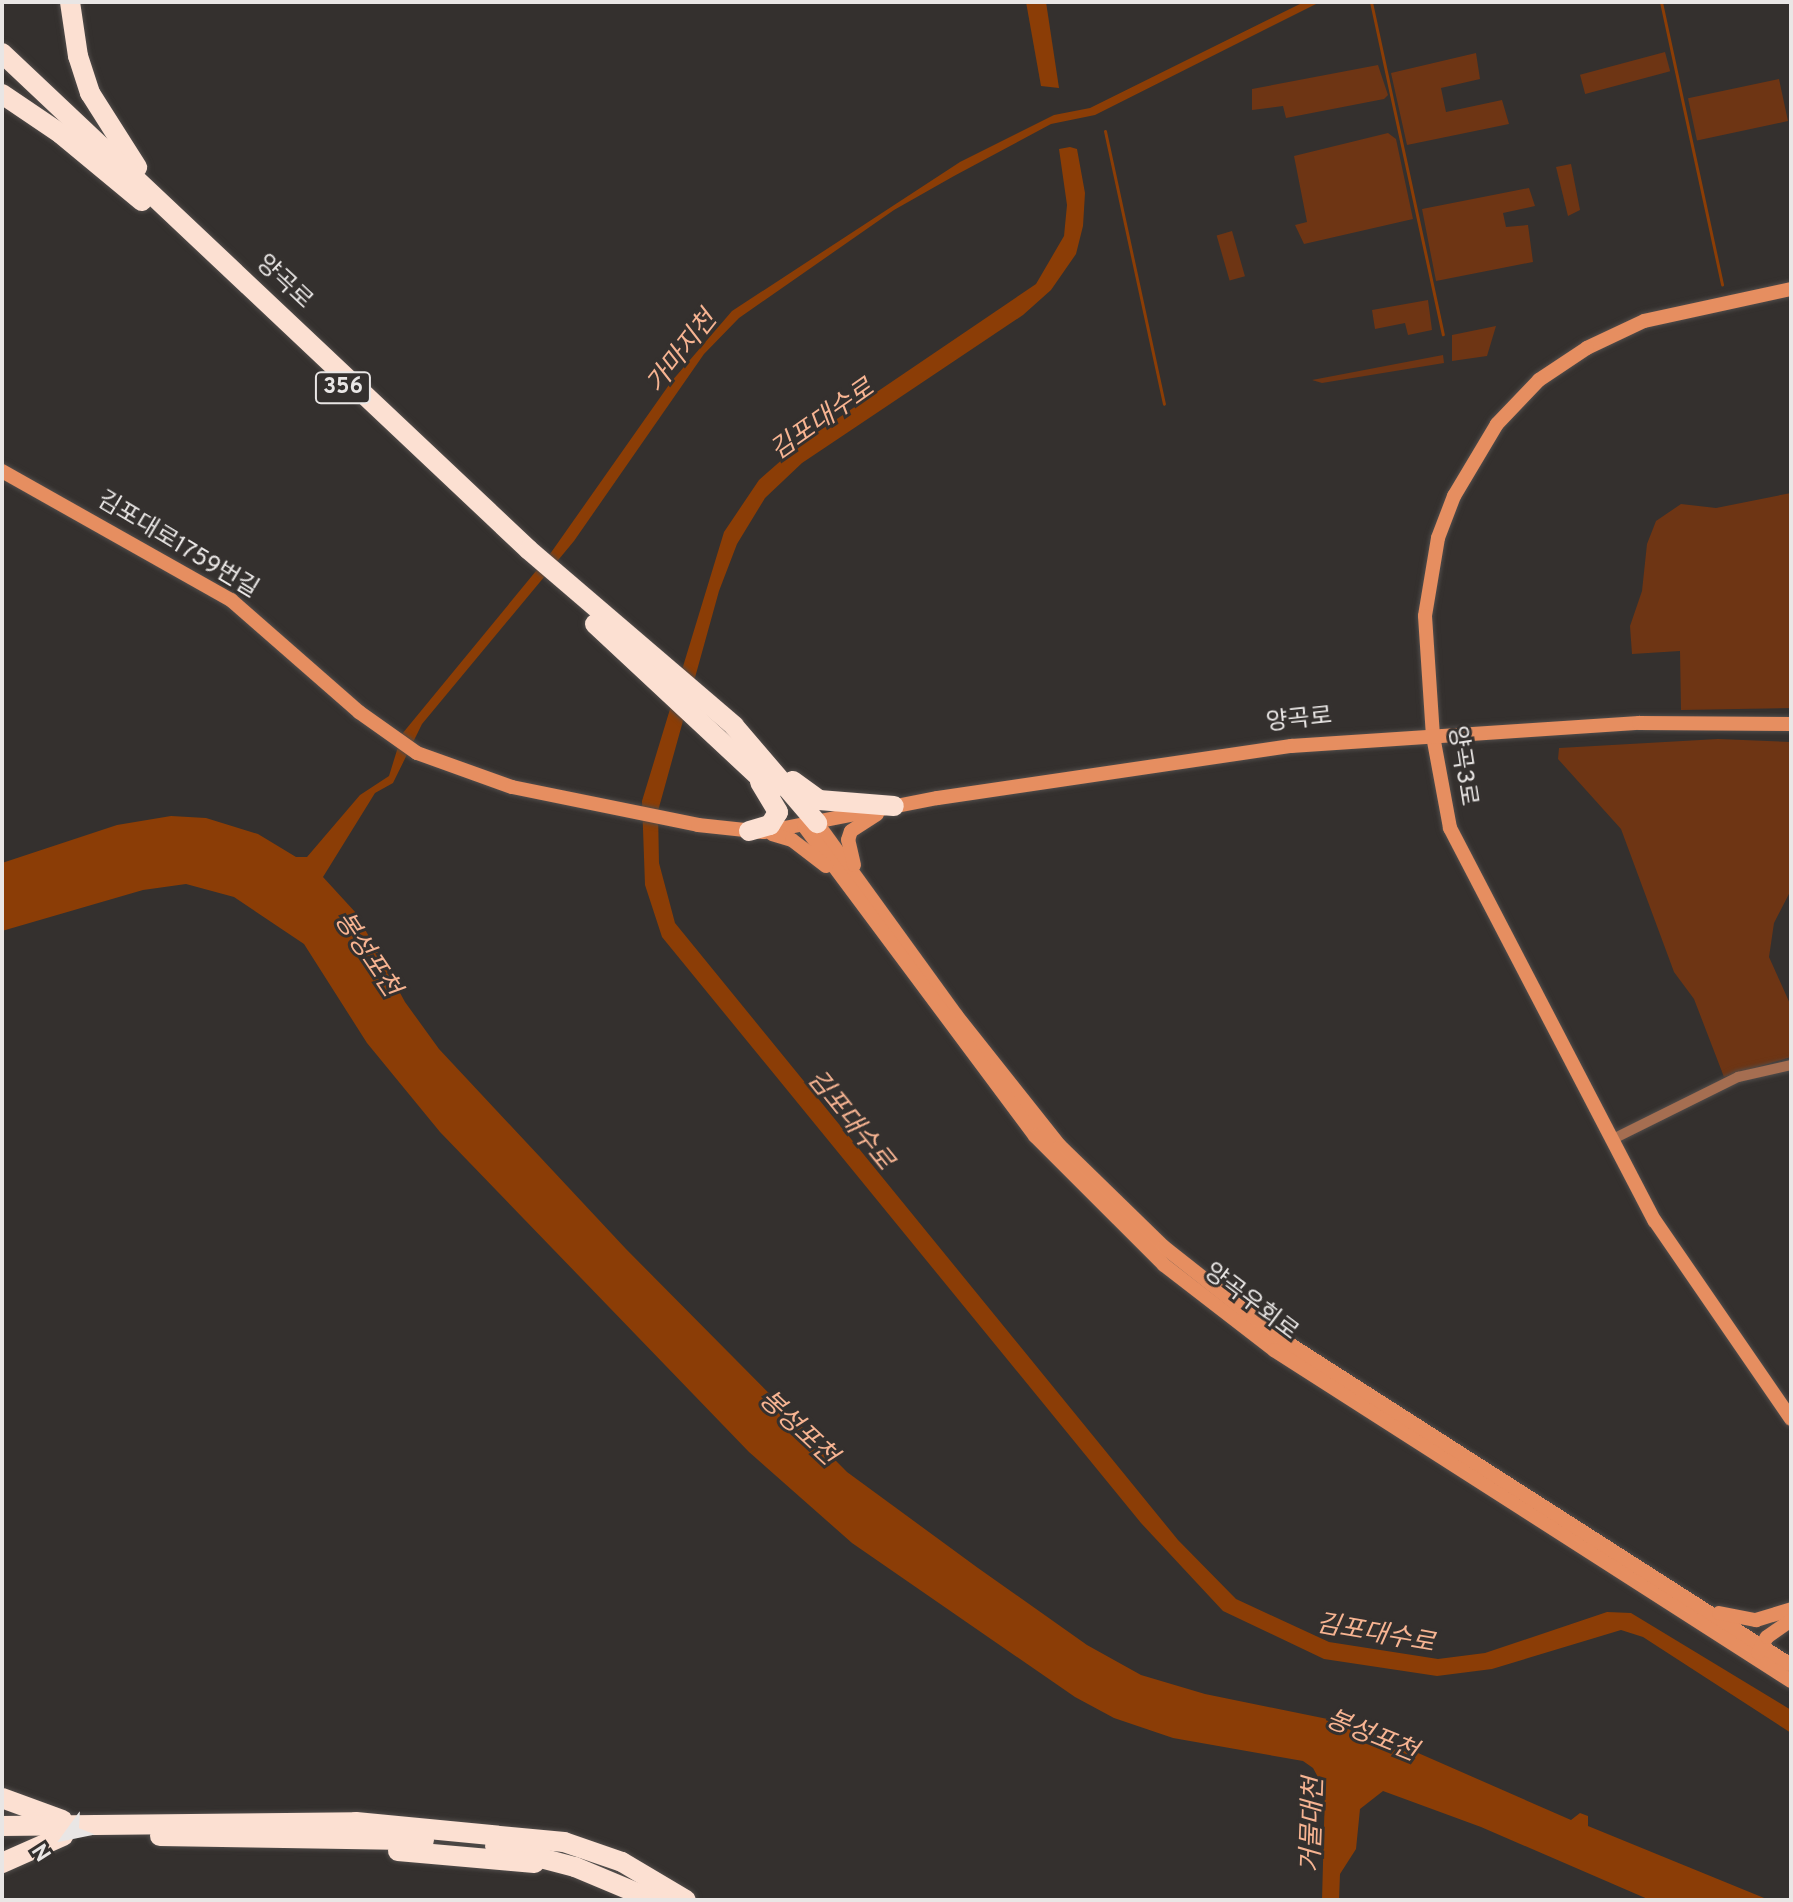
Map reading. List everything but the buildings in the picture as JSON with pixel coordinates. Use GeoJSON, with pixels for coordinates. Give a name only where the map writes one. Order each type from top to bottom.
{"type":"FeatureCollection","features":[{"type":"Feature","properties":{"kind":"highway"},"geometry":{"type":"LineString","coordinates":[[70,2],[78,56],[96,105],[167,215]]}},
{"type":"Feature","properties":{"kind":"highway","name":"양곡로"},"geometry":{"type":"LineString","coordinates":[[2,53],[167,215],[526,554],[709,714]]}},
{"type":"Feature","properties":{"kind":"highway","name":"양곡로"},"geometry":{"type":"LineString","coordinates":[[2,67],[167,215]]}},
{"type":"Feature","properties":{"kind":"highway"},"geometry":{"type":"LineString","coordinates":[[2,94],[61,134],[167,215]]}},
{"type":"Feature","properties":{"kind":"highway","name":"356"},"geometry":{"type":"LineString","coordinates":[[709,714],[734,726],[811,825]]}},
{"type":"Feature","properties":{"kind":"highway","name":"356"},"geometry":{"type":"LineString","coordinates":[[709,714],[750,765],[811,825]]}},
{"type":"Feature","properties":{"kind":"highway"},"geometry":{"type":"LineString","coordinates":[[734,726],[819,800],[894,806]]}},
{"type":"Feature","properties":{"kind":"highway"},"geometry":{"type":"LineString","coordinates":[[750,765],[778,812],[770,825],[756,831]]}},
{"type":"Feature","properties":{"kind":"highway"},"geometry":{"type":"LineString","coordinates":[[2,1798],[70,1830]]}},
{"type":"Feature","properties":{"kind":"highway"},"geometry":{"type":"LineString","coordinates":[[2,1826],[70,1830],[354,1830],[564,1842],[622,1862],[686,1900]]}},
{"type":"Feature","properties":{"kind":"highway"},"geometry":{"type":"LineString","coordinates":[[2,1836],[70,1830]]}},
{"type":"Feature","properties":{"kind":"highway"},"geometry":{"type":"LineString","coordinates":[[2,1863],[70,1830]]}},
{"type":"Feature","properties":{"kind":"highway"},"geometry":{"type":"LineString","coordinates":[[354,1830],[483,1844],[553,1861],[654,1900]]}},
{"type":"Feature","properties":{"kind":"street","name":"양곡3로"},"geometry":{"type":"LineString","coordinates":[[1791,289],[1673,312],[1621,331],[1552,370],[1497,424],[1454,496],[1431,570],[1425,616],[1433,736],[1450,828],[1664,1235],[1791,1419]]}},
{"type":"Feature","properties":{"kind":"street","name":"김포대로1759번길"},"geometry":{"type":"LineString","coordinates":[[2,471],[231,600],[390,737],[417,753],[512,787],[636,814],[756,831]]}},
{"type":"Feature","properties":{"kind":"street","name":"양곡로"},"geometry":{"type":"LineString","coordinates":[[811,825],[894,806],[1291,746],[1639,723],[1791,724]]}},
{"type":"Feature","properties":{"kind":"street"},"geometry":{"type":"LineString","coordinates":[[872,897],[849,853],[848,840],[865,820],[894,806]]}},
{"type":"Feature","properties":{"kind":"street"},"geometry":{"type":"LineString","coordinates":[[756,831],[811,825]]}},
{"type":"Feature","properties":{"kind":"street","name":"양곡우회로"},"geometry":{"type":"LineString","coordinates":[[811,825],[843,881],[1035,1136],[1164,1265],[1274,1350],[1759,1652],[1791,1665]]}},
{"type":"Feature","properties":{"kind":"street","name":"양곡우회로"},"geometry":{"type":"LineString","coordinates":[[811,825],[872,897],[1060,1146],[1164,1247],[1274,1334],[1673,1592],[1759,1652],[1791,1681]]}},
{"type":"Feature","properties":{"kind":"street"},"geometry":{"type":"LineString","coordinates":[[756,831],[792,840],[843,881]]}},
{"type":"Feature","properties":{"kind":"street"},"geometry":{"type":"LineString","coordinates":[[1613,1139],[1738,1077],[1791,1065]]}},
{"type":"Feature","properties":{"kind":"street"},"geometry":{"type":"LineString","coordinates":[[1673,1592],[1743,1620],[1767,1619],[1791,1609]]}},
{"type":"Feature","properties":{"kind":"street"},"geometry":{"type":"LineString","coordinates":[[1759,1652],[1791,1620]]}},
{"type":"Feature","properties":{"kind":"shaded area"},"geometry":{"type":"Polygon","coordinates":[[[1665,52],[1670,71],[1585,94],[1580,75],[1665,52]]]}},
{"type":"Feature","properties":{"kind":"shaded area"},"geometry":{"type":"Polygon","coordinates":[[[1476,53],[1480,79],[1441,88],[1446,112],[1502,100],[1509,124],[1407,145],[1391,73],[1476,53]]]}},
{"type":"Feature","properties":{"kind":"shaded area"},"geometry":{"type":"Polygon","coordinates":[[[1378,65],[1388,95],[1384,99],[1286,118],[1283,106],[1252,110],[1252,89],[1378,65]]]}},
{"type":"Feature","properties":{"kind":"shaded area"},"geometry":{"type":"Polygon","coordinates":[[[1779,79],[1788,121],[1697,140],[1688,98],[1779,79]]]}},
{"type":"Feature","properties":{"kind":"shaded area"},"geometry":{"type":"Polygon","coordinates":[[[1388,133],[1396,139],[1413,219],[1304,244],[1295,225],[1307,222],[1294,156],[1388,133]]]}},
{"type":"Feature","properties":{"kind":"shaded area"},"geometry":{"type":"Polygon","coordinates":[[[1571,164],[1580,210],[1568,216],[1556,167],[1571,164]]]}},
{"type":"Feature","properties":{"kind":"shaded area"},"geometry":{"type":"Polygon","coordinates":[[[1529,188],[1535,206],[1503,213],[1506,227],[1528,225],[1533,262],[1436,281],[1422,209],[1529,188]]]}},
{"type":"Feature","properties":{"kind":"shaded area"},"geometry":{"type":"Polygon","coordinates":[[[1232,231],[1245,276],[1230,281],[1217,235],[1232,231]]]}},
{"type":"Feature","properties":{"kind":"shaded area"},"geometry":{"type":"Polygon","coordinates":[[[1428,300],[1432,330],[1408,335],[1405,323],[1375,329],[1372,310],[1428,300]]]}},
{"type":"Feature","properties":{"kind":"shaded area"},"geometry":{"type":"Polygon","coordinates":[[[1496,326],[1487,356],[1452,361],[1452,335],[1496,326]]]}},
{"type":"Feature","properties":{"kind":"shaded area"},"geometry":{"type":"Polygon","coordinates":[[[1443,355],[1444,363],[1322,383],[1312,380],[1443,355]]]}},
{"type":"Feature","properties":{"kind":"shaded area"},"geometry":{"type":"Polygon","coordinates":[[[1791,493],[1791,708],[1681,710],[1680,651],[1632,654],[1630,626],[1642,591],[1647,544],[1656,521],[1681,504],[1716,508],[1791,493]]]}},
{"type":"Feature","properties":{"kind":"shaded area"},"geometry":{"type":"Polygon","coordinates":[[[1718,739],[1791,742],[1791,890],[1774,923],[1769,957],[1791,1006],[1791,1057],[1724,1077],[1694,999],[1674,972],[1621,829],[1558,759],[1559,748],[1718,739]]]}},
{"type":"Feature","properties":{"kind":"water"},"geometry":{"type":"Polygon","coordinates":[[[1026,2],[1046,2],[1059,88],[1041,86],[1026,2]]]}},
{"type":"Feature","properties":{"kind":"water","name":"봉성포천"},"geometry":{"type":"Polygon","coordinates":[[[1304,2],[1320,2],[1095,115],[1051,124],[954,176],[894,210],[739,318],[704,354],[574,541],[422,724],[393,783],[375,793],[323,877],[356,913],[405,1002],[439,1049],[626,1249],[847,1472],[978,1568],[1087,1645],[1141,1675],[1205,1694],[1352,1724],[1571,1820],[1580,1813],[1588,1816],[1588,1826],[1769,1900],[1650,1900],[1481,1827],[1383,1791],[1360,1809],[1356,1849],[1340,1874],[1339,1900],[1322,1900],[1325,1790],[1313,1768],[1303,1761],[1173,1738],[1114,1718],[1075,1697],[852,1543],[749,1452],[440,1132],[367,1043],[304,944],[234,897],[186,884],[143,890],[2,931],[2,863],[117,825],[171,816],[206,818],[258,834],[296,857],[307,857],[360,795],[389,776],[402,734],[550,554],[671,382],[732,311],[960,162],[1054,115],[1090,108],[1304,2]]]}},
{"type":"Feature","properties":{"kind":"water"},"geometry":{"type":"Polygon","coordinates":[[[1059,149],[1077,149],[1085,193],[1083,226],[1076,254],[1051,290],[1023,315],[802,463],[765,498],[737,544],[719,591],[658,811],[659,863],[675,923],[1178,1540],[1236,1599],[1329,1642],[1438,1659],[1485,1653],[1607,1612],[1631,1613],[1791,1710],[1791,1733],[1643,1637],[1621,1630],[1492,1669],[1437,1676],[1324,1659],[1223,1611],[1141,1523],[662,937],[645,885],[642,801],[724,532],[759,480],[800,444],[1036,284],[1064,236],[1067,205],[1059,149]]]}},
{"type":"Feature","properties":{"kind":"waterway"},"geometry":{"type":"LineString","coordinates":[[1371,2],[1443,334]]}},
{"type":"Feature","properties":{"kind":"waterway"},"geometry":{"type":"LineString","coordinates":[[1661,2],[1722,285]]}},
{"type":"Feature","properties":{"kind":"waterway"},"geometry":{"type":"LineString","coordinates":[[1105,131],[1164,404]]}},
{"type":"Feature","properties":{"kind":"water label","name":"가마지천"},"geometry":{"type":"Point","coordinates":[683,353]}},
{"type":"Feature","properties":{"kind":"water label","name":"김포대수로"},"geometry":{"type":"Point","coordinates":[823,421]}},
{"type":"Feature","properties":{"kind":"water label","name":"김포대수로"},"geometry":{"type":"Point","coordinates":[849,1121]}},
{"type":"Feature","properties":{"kind":"water label","name":"김포대수로"},"geometry":{"type":"Point","coordinates":[1375,1635]}},
{"type":"Feature","properties":{"kind":"water label","name":"거물대천"},"geometry":{"type":"Point","coordinates":[1314,1825]}}]}
